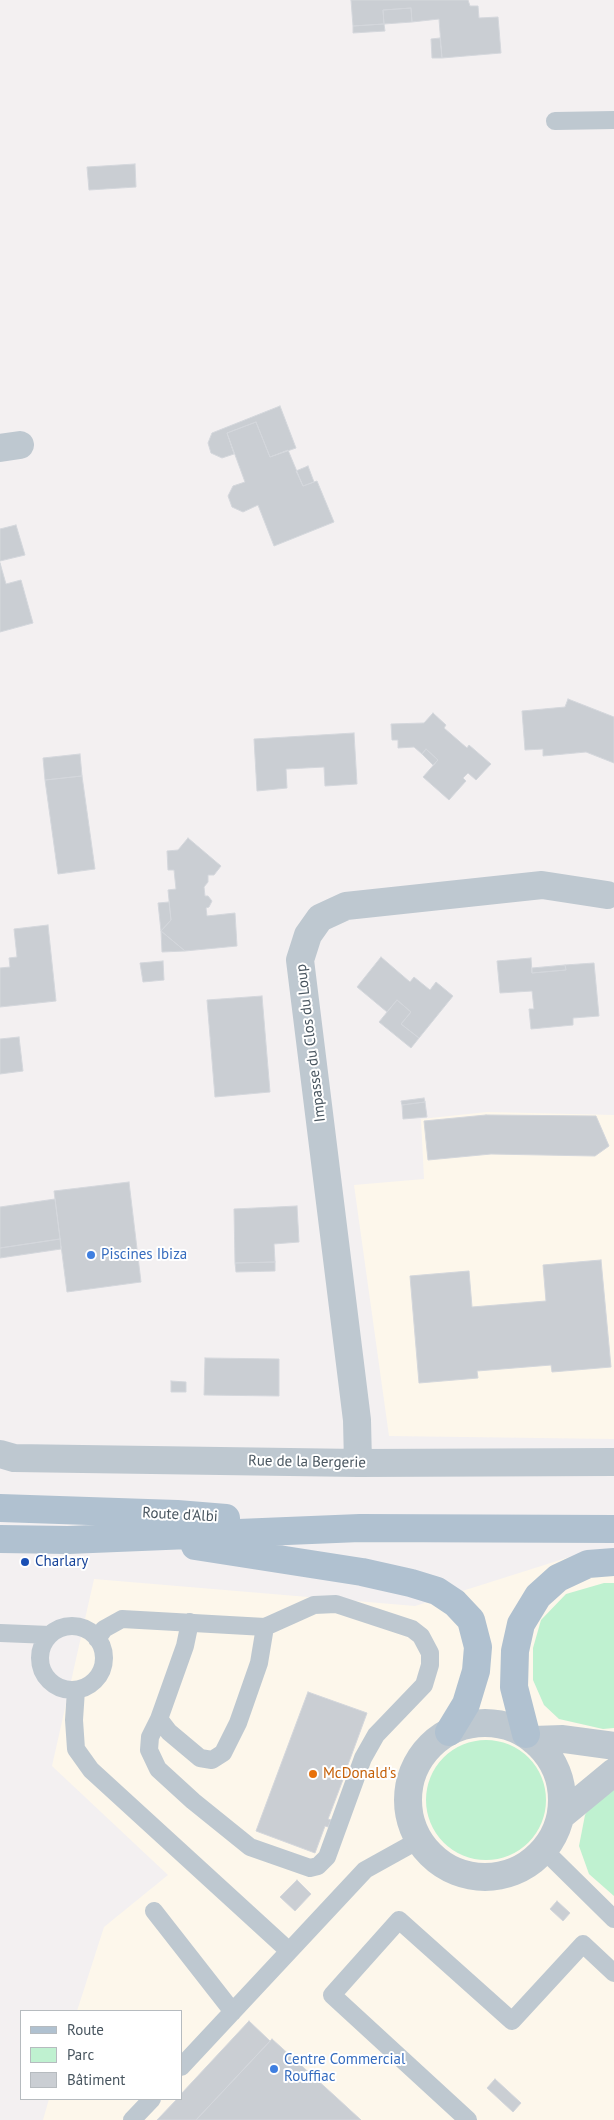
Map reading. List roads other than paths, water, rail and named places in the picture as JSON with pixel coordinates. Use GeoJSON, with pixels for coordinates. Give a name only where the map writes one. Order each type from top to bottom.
{"type":"FeatureCollection","features":[{"type":"Feature","properties":{"kind":"main road","name":"Route d'Albi"},"geometry":{"type":"LineString","coordinates":[[0,1508],[177,1514],[360,1528]]}},
{"type":"Feature","properties":{"kind":"main road","name":"Route d'Albi"},"geometry":{"type":"LineString","coordinates":[[0,1539],[68,1540],[360,1528],[614,1529]]}},
{"type":"Feature","properties":{"kind":"main road"},"geometry":{"type":"LineString","coordinates":[[130,1536],[362,1572],[437,1590],[455,1603],[471,1620],[478,1646],[476,1671],[466,1704],[449,1732]]}},
{"type":"Feature","properties":{"kind":"main road"},"geometry":{"type":"LineString","coordinates":[[530,1737],[514,1687],[515,1651],[521,1624],[538,1596],[558,1578],[588,1564],[614,1562]]}},
{"type":"Feature","properties":{"kind":"street","name":"Impasse du Clos du Loup"},"geometry":{"type":"LineString","coordinates":[[358,1463],[357,1420],[300,960],[308,935],[320,918],[346,906],[542,885],[607,895]]}},
{"type":"Feature","properties":{"kind":"street","name":"Rue de la Bergerie"},"geometry":{"type":"LineString","coordinates":[[0,1454],[14,1458],[358,1463],[614,1462]]}},
{"type":"Feature","properties":{"kind":"street"},"geometry":{"type":"LineString","coordinates":[[530,1737],[552,1761],[562,1787],[562,1815],[555,1834],[544,1851],[522,1869],[494,1878],[464,1875],[438,1862],[418,1840],[409,1817],[408,1792],[415,1767],[429,1746],[449,1732],[474,1723],[501,1724],[530,1737],[563,1739],[614,1746]]}},
{"type":"Feature","properties":{"kind":"street"},"geometry":{"type":"LineString","coordinates":[[562,1815],[614,1772]]}},
{"type":"Feature","properties":{"kind":"lane"},"geometry":{"type":"LineString","coordinates":[[555,121],[614,120]]}},
{"type":"Feature","properties":{"kind":"lane"},"geometry":{"type":"LineString","coordinates":[[97,1639],[104,1629],[122,1619],[190,1622],[265,1627],[314,1605],[336,1604],[412,1629],[421,1636],[430,1653],[430,1665],[424,1685],[376,1735],[363,1758],[327,1857],[318,1866],[310,1868],[250,1847],[193,1801],[158,1769],[149,1750],[150,1738],[159,1719],[185,1646],[190,1622]]}},
{"type":"Feature","properties":{"kind":"lane"},"geometry":{"type":"LineString","coordinates":[[81,1627],[97,1639],[103,1648],[104,1660],[100,1674],[84,1688],[65,1690],[54,1686],[42,1672],[39,1661],[40,1650],[50,1635],[59,1628],[81,1627]]}},
{"type":"Feature","properties":{"kind":"lane"},"geometry":{"type":"LineString","coordinates":[[159,1719],[169,1732],[200,1758],[212,1760],[223,1753],[238,1722],[259,1663],[265,1627]]}},
{"type":"Feature","properties":{"kind":"lane"},"geometry":{"type":"LineString","coordinates":[[0,1633],[50,1635]]}},
{"type":"Feature","properties":{"kind":"lane"},"geometry":{"type":"LineString","coordinates":[[76,1690],[74,1720],[76,1750],[91,1770],[289,1951]]}},
{"type":"Feature","properties":{"kind":"lane"},"geometry":{"type":"LineString","coordinates":[[182,2066],[365,1870],[418,1840]]}},
{"type":"Feature","properties":{"kind":"lane"},"geometry":{"type":"LineString","coordinates":[[544,1851],[614,1919]]}},
{"type":"Feature","properties":{"kind":"lane"},"geometry":{"type":"LineString","coordinates":[[154,1911],[233,2012]]}},
{"type":"Feature","properties":{"kind":"lane"},"geometry":{"type":"LineString","coordinates":[[468,2120],[332,1995],[399,1920],[512,2021],[583,1944],[614,1973]]}},
{"type":"Feature","properties":{"kind":"lane"},"geometry":{"type":"LineString","coordinates":[[132,2120],[151,2100]]}},
{"type":"Feature","properties":{"kind":"place","name":"Piscines Ibiza"},"geometry":{"type":"Point","coordinates":[91,1255]}},
{"type":"Feature","properties":{"kind":"place","name":"Charlary"},"geometry":{"type":"Point","coordinates":[25,1562]}},
{"type":"Feature","properties":{"kind":"place","name":"McDonald's"},"geometry":{"type":"Point","coordinates":[313,1774]}},
{"type":"Feature","properties":{"kind":"place","name":"Centre Commercial Rouffiac"},"geometry":{"type":"Point","coordinates":[274,2069]}}]}
